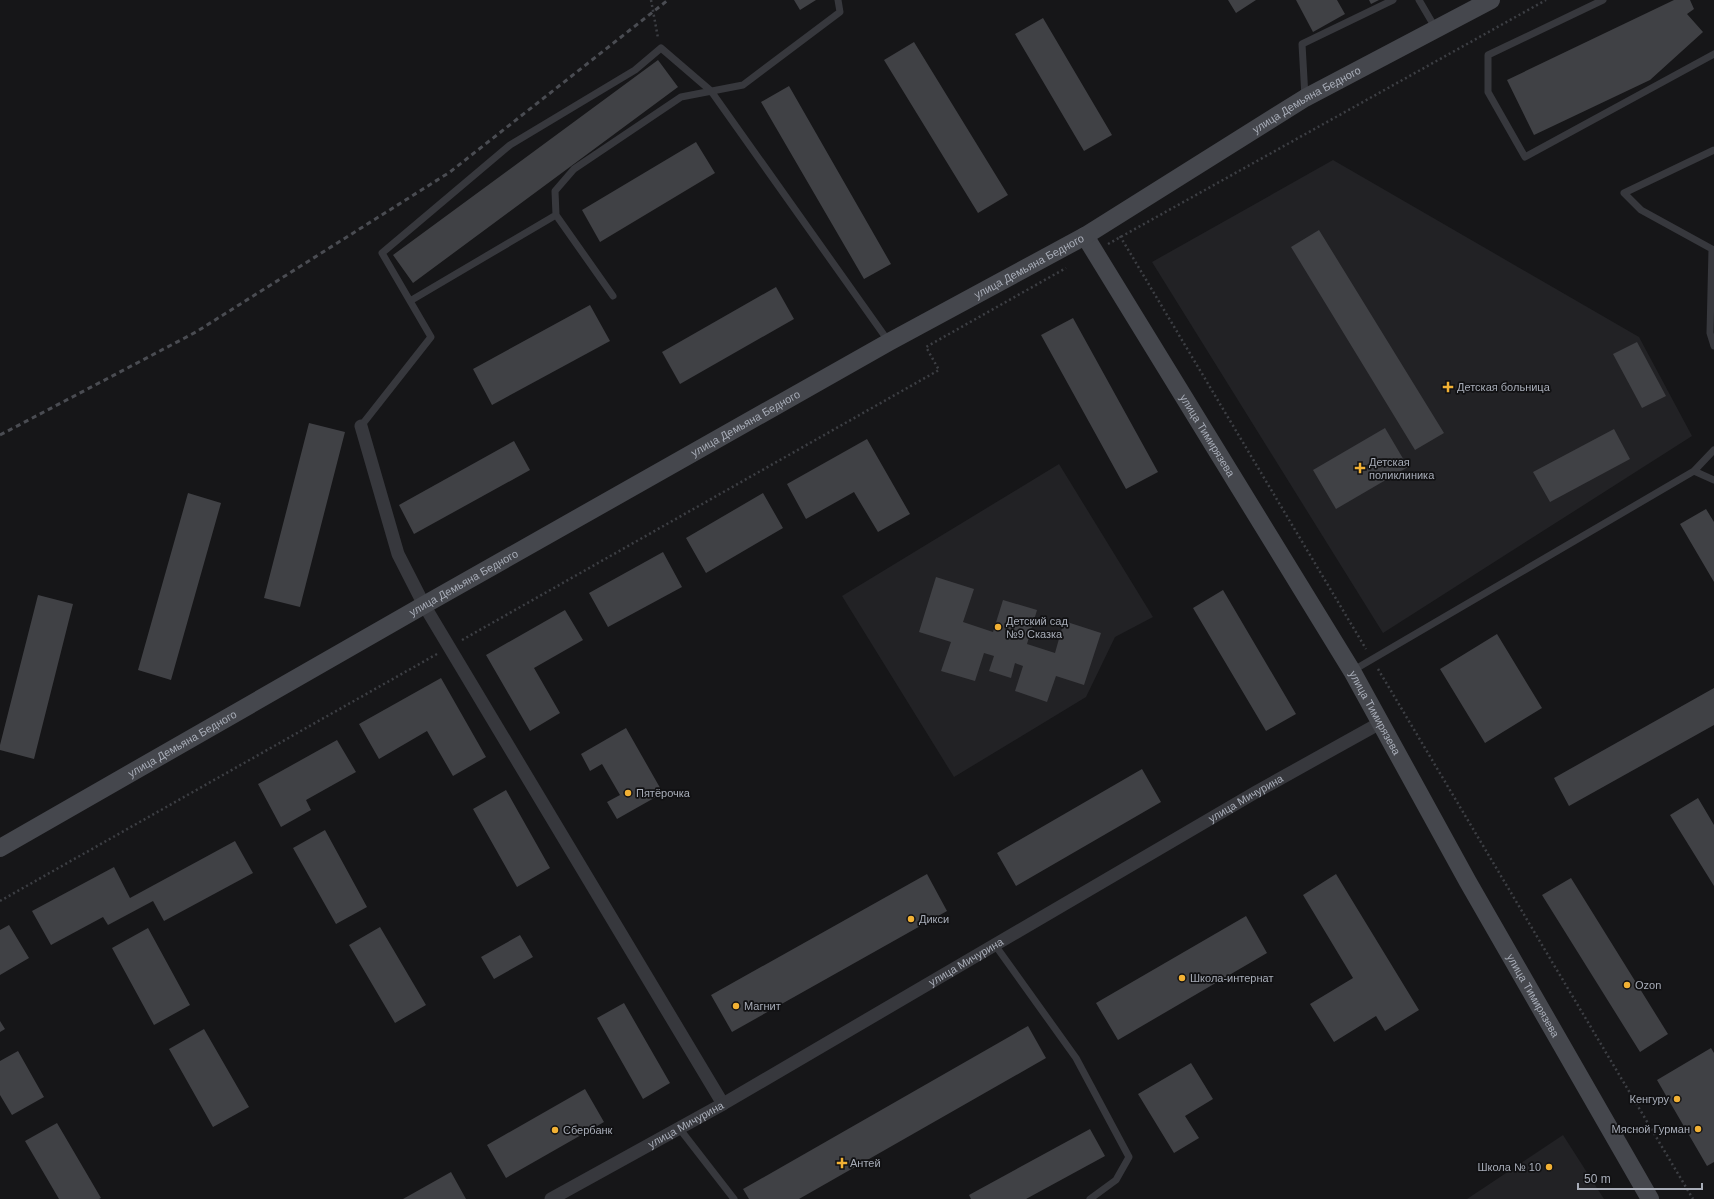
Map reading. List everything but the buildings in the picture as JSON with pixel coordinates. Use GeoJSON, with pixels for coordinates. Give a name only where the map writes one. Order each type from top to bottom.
{"type":"FeatureCollection","features":[{"type":"Feature","properties":{"kind":"main road","name":"улица Демьяна Бедного"},"geometry":{"type":"LineString","coordinates":[[0,848],[424,605],[889,342],[1085,236],[1305,98],[1491,0]]}},
{"type":"Feature","properties":{"kind":"main road","name":"улица Тимирязева"},"geometry":{"type":"LineString","coordinates":[[1085,236],[1352,671],[1468,882],[1650,1199]]}},
{"type":"Feature","properties":{"kind":"street"},"geometry":{"type":"LineString","coordinates":[[361,426],[398,554],[424,605],[723,1104]]}},
{"type":"Feature","properties":{"kind":"street","name":"улица Мичурина"},"geometry":{"type":"LineString","coordinates":[[551,1199],[723,1104],[1256,792],[1380,723]]}},
{"type":"Feature","properties":{"kind":"lane"},"geometry":{"type":"LineString","coordinates":[[613,296],[556,215],[555,191],[574,169],[682,97],[743,85],[840,12],[838,0]]}},
{"type":"Feature","properties":{"kind":"lane"},"geometry":{"type":"LineString","coordinates":[[1305,98],[1302,44],[1393,0]]}},
{"type":"Feature","properties":{"kind":"lane"},"geometry":{"type":"LineString","coordinates":[[1419,0],[1436,29]]}},
{"type":"Feature","properties":{"kind":"lane"},"geometry":{"type":"LineString","coordinates":[[1603,0],[1488,55],[1488,92],[1525,156],[1714,54]]}},
{"type":"Feature","properties":{"kind":"lane"},"geometry":{"type":"LineString","coordinates":[[361,426],[431,337],[382,253],[510,145],[635,70],[661,48],[711,91],[889,342]]}},
{"type":"Feature","properties":{"kind":"lane"},"geometry":{"type":"LineString","coordinates":[[1714,150],[1624,193],[1641,210],[1713,249],[1710,333],[1714,346]]}},
{"type":"Feature","properties":{"kind":"lane"},"geometry":{"type":"LineString","coordinates":[[410,301],[556,215]]}},
{"type":"Feature","properties":{"kind":"lane"},"geometry":{"type":"LineString","coordinates":[[1352,671],[1694,470],[1714,450]]}},
{"type":"Feature","properties":{"kind":"lane"},"geometry":{"type":"LineString","coordinates":[[1694,470],[1714,480]]}},
{"type":"Feature","properties":{"kind":"lane"},"geometry":{"type":"LineString","coordinates":[[995,945],[1076,1058],[1129,1158],[1116,1180],[1090,1199]]}},
{"type":"Feature","properties":{"kind":"lane"},"geometry":{"type":"LineString","coordinates":[[679,1128],[734,1199]]}},
{"type":"Feature","properties":{"kind":"path"},"geometry":{"type":"LineString","coordinates":[[651,0],[661,48]]}},
{"type":"Feature","properties":{"kind":"path"},"geometry":{"type":"LineString","coordinates":[[1095,251],[1546,0]]}},
{"type":"Feature","properties":{"kind":"path"},"geometry":{"type":"LineString","coordinates":[[1111,220],[1693,1199]]}},
{"type":"Feature","properties":{"kind":"path"},"geometry":{"type":"LineString","coordinates":[[0,901],[939,370],[926,347],[1068,267]]}},
{"type":"Feature","properties":{"kind":"shaded area","name":"Детская больница"},"geometry":{"type":"Polygon","coordinates":[[[1333,160],[1639,337],[1692,436],[1383,633],[1152,262],[1333,160]]]}},
{"type":"Feature","properties":{"kind":"shaded area","name":"Детский сад №9 Сказка"},"geometry":{"type":"Polygon","coordinates":[[[1059,464],[1153,617],[1115,637],[1086,697],[954,777],[842,596],[1059,464]]]}},
{"type":"Feature","properties":{"kind":"shaded area","name":"Школа № 10"},"geometry":{"type":"Polygon","coordinates":[[[1563,1135],[1604,1199],[1467,1199],[1563,1135]]]}},
{"type":"Feature","properties":{"kind":"railway"},"geometry":{"type":"LineString","coordinates":[[0,435],[196,332],[450,172],[668,0]]}},
{"type":"Feature","properties":{"kind":"place","name":"Детская больница"},"geometry":{"type":"Point","coordinates":[1448,387]}},
{"type":"Feature","properties":{"kind":"place","name":"Детская поликлиника"},"geometry":{"type":"Point","coordinates":[1360,468]}},
{"type":"Feature","properties":{"kind":"place","name":"Детский сад №9 Сказка"},"geometry":{"type":"Point","coordinates":[998,627]}},
{"type":"Feature","properties":{"kind":"place","name":"Пятёрочка"},"geometry":{"type":"Point","coordinates":[628,793]}},
{"type":"Feature","properties":{"kind":"place","name":"Дикси"},"geometry":{"type":"Point","coordinates":[911,919]}},
{"type":"Feature","properties":{"kind":"place","name":"Школа-интернат"},"geometry":{"type":"Point","coordinates":[1182,978]}},
{"type":"Feature","properties":{"kind":"place","name":"Ozon"},"geometry":{"type":"Point","coordinates":[1627,985]}},
{"type":"Feature","properties":{"kind":"place","name":"Магнит"},"geometry":{"type":"Point","coordinates":[736,1006]}},
{"type":"Feature","properties":{"kind":"place","name":"Кенгуру"},"geometry":{"type":"Point","coordinates":[1677,1099]}},
{"type":"Feature","properties":{"kind":"place","name":"Мясной Гурман"},"geometry":{"type":"Point","coordinates":[1698,1129]}},
{"type":"Feature","properties":{"kind":"place","name":"Сбербанк"},"geometry":{"type":"Point","coordinates":[555,1130]}},
{"type":"Feature","properties":{"kind":"place","name":"Антей"},"geometry":{"type":"Point","coordinates":[842,1163]}},
{"type":"Feature","properties":{"kind":"place","name":"Школа № 10"},"geometry":{"type":"Point","coordinates":[1549,1167]}}]}
